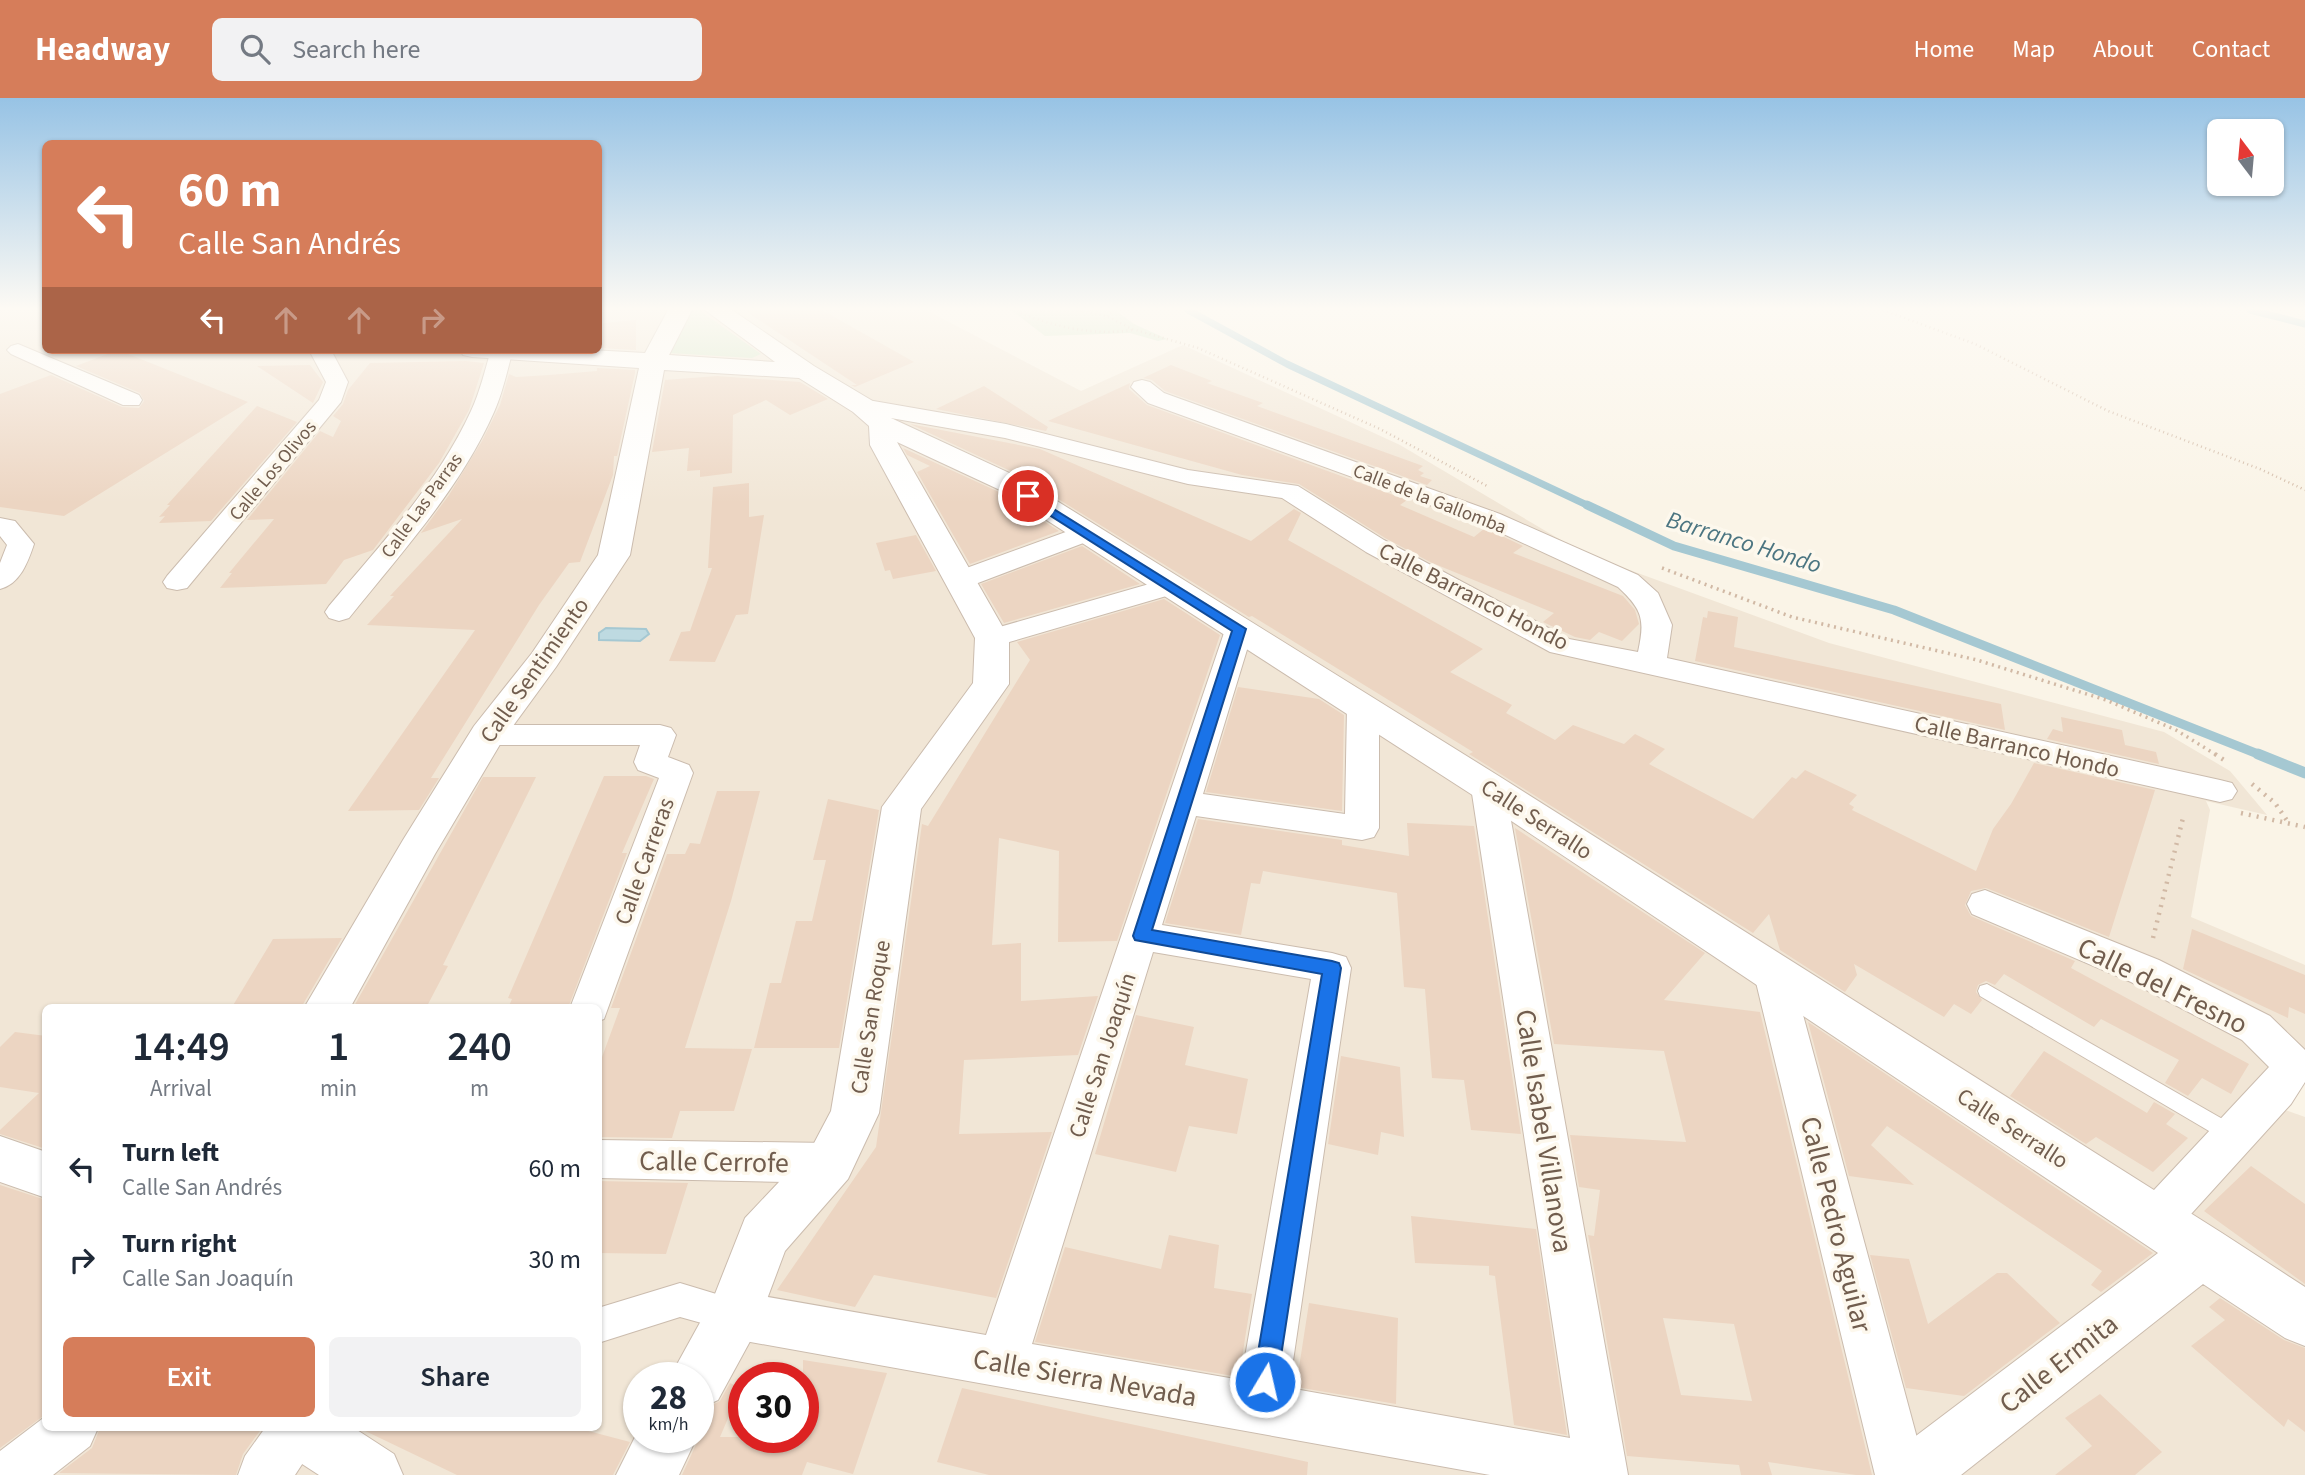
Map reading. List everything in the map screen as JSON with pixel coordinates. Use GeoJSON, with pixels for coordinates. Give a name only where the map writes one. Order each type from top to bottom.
{"type":"FeatureCollection","features":[{"type":"Feature","properties":{"kind":"street"},"geometry":{"type":"LineString","coordinates":[[67,374],[131,400]]}},
{"type":"Feature","properties":{"kind":"street","name":"Calle Los Olivos"},"geometry":{"type":"LineString","coordinates":[[177,582],[330,402],[337,382],[333,374]]}},
{"type":"Feature","properties":{"kind":"street","name":"Calle Las Parras"},"geometry":{"type":"LineString","coordinates":[[339,612],[430,499],[483,411],[495,374]]}},
{"type":"Feature","properties":{"kind":"street","name":"Calle Sentimiento"},"geometry":{"type":"LineString","coordinates":[[329,1004],[417,850],[487,735],[544,660],[614,555],[651,374]]}},
{"type":"Feature","properties":{"kind":"street","name":"Calle Serrallo"},"geometry":{"type":"LineString","coordinates":[[809,374],[872,415],[1010,484],[1488,787],[2305,1319]]}},
{"type":"Feature","properties":{"kind":"street","name":"Calle de la Gallomba"},"geometry":{"type":"LineString","coordinates":[[1142,387],[1156,398],[1491,519],[1628,581],[1648,599],[1658,625],[1651,664]]}},
{"type":"Feature","properties":{"kind":"street"},"geometry":{"type":"LineString","coordinates":[[872,415],[884,445],[992,638],[1170,586]]}},
{"type":"Feature","properties":{"kind":"street","name":"Calle Barranco Hondo"},"geometry":{"type":"LineString","coordinates":[[872,415],[1006,431],[1188,477],[1289,491],[1376,545],[1560,646],[2227,780]]}},
{"type":"Feature","properties":{"kind":"street"},"geometry":{"type":"LineString","coordinates":[[0,526],[6,527],[21,544],[13,565],[0,580]]}},
{"type":"Feature","properties":{"kind":"street"},"geometry":{"type":"LineString","coordinates":[[960,580],[1085,533]]}},
{"type":"Feature","properties":{"kind":"street","name":"Calle San Joaquín"},"geometry":{"type":"LineString","coordinates":[[1002,1361],[1142,936],[1239,629]]}},
{"type":"Feature","properties":{"kind":"street","name":"Calle San Roque"},"geometry":{"type":"LineString","coordinates":[[708,1362],[734,1315],[764,1236],[830,1163],[855,1113],[902,807],[991,684],[992,638]]}},
{"type":"Feature","properties":{"kind":"street"},"geometry":{"type":"LineString","coordinates":[[1184,803],[1362,828],[1363,708]]}},
{"type":"Feature","properties":{"kind":"street","name":"Calle Carreras"},"geometry":{"type":"LineString","coordinates":[[487,735],[660,735],[650,762],[677,773],[591,1004]]}},
{"type":"Feature","properties":{"kind":"street","name":"Calle Isabel Villanova"},"geometry":{"type":"LineString","coordinates":[[1488,787],[1601,1472]]}},
{"type":"Feature","properties":{"kind":"street","name":"Calle del Fresno"},"geometry":{"type":"LineString","coordinates":[[1985,904],[2145,971],[2256,1028],[2294,1065],[2276,1091],[2156,1220]]}},
{"type":"Feature","properties":{"kind":"street"},"geometry":{"type":"LineString","coordinates":[[1142,936],[1332,968],[1261,1409]]}},
{"type":"Feature","properties":{"kind":"street","name":"Calle Pedro Aguilar"},"geometry":{"type":"LineString","coordinates":[[1773,974],[1901,1475]]}},
{"type":"Feature","properties":{"kind":"street"},"geometry":{"type":"LineString","coordinates":[[0,1159],[42,1174]]}},
{"type":"Feature","properties":{"kind":"street","name":"Calle Cerrofe"},"geometry":{"type":"LineString","coordinates":[[602,1159],[830,1163]]}},
{"type":"Feature","properties":{"kind":"street","name":"Calle Ermita"},"geometry":{"type":"LineString","coordinates":[[1913,1475],[2203,1251]]}},
{"type":"Feature","properties":{"kind":"street"},"geometry":{"type":"LineString","coordinates":[[602,1325],[680,1300],[734,1315]]}},
{"type":"Feature","properties":{"kind":"street","name":"Calle Sierra Nevada"},"geometry":{"type":"LineString","coordinates":[[734,1315],[1002,1361],[1601,1472]]}},
{"type":"Feature","properties":{"kind":"street"},"geometry":{"type":"LineString","coordinates":[[11,1475],[68,1431]]}},
{"type":"Feature","properties":{"kind":"street"},"geometry":{"type":"LineString","coordinates":[[264,1475],[296,1431]]}},
{"type":"Feature","properties":{"kind":"street"},"geometry":{"type":"LineString","coordinates":[[303,1431],[373,1475]]}},
{"type":"Feature","properties":{"kind":"street"},"geometry":{"type":"LineString","coordinates":[[646,1475],[658,1453]]}},
{"type":"Feature","properties":{"kind":"lane"},"geometry":{"type":"LineString","coordinates":[[1987,991],[2233,1135]]}},
{"type":"Feature","properties":{"kind":"path"},"geometry":{"type":"LineString","coordinates":[[1258,374],[1380,429],[1497,491]]}},
{"type":"Feature","properties":{"kind":"path"},"geometry":{"type":"LineString","coordinates":[[2035,374],[2108,411],[2260,468],[2305,490]]}},
{"type":"Feature","properties":{"kind":"path"},"geometry":{"type":"LineString","coordinates":[[1650,564],[1792,617],[1977,660],[2106,700],[2176,730],[2214,751],[2227,780]]}},
{"type":"Feature","properties":{"kind":"path"},"geometry":{"type":"LineString","coordinates":[[2245,777],[2275,803],[2288,822]]}},
{"type":"Feature","properties":{"kind":"path"},"geometry":{"type":"LineString","coordinates":[[2145,971],[2187,803]]}},
{"type":"Feature","properties":{"kind":"shaded area"},"geometry":{"type":"Polygon","coordinates":[[[0,374],[1049,374],[1081,391],[1118,374],[1246,374],[1400,445],[1583,553],[1829,643],[2164,732],[2230,771],[2267,815],[2206,801],[2210,810],[2191,917],[2305,965],[2305,1076],[2271,1105],[2305,1117],[2305,1475],[0,1475],[0,374]]]}},
{"type":"Feature","properties":{"kind":"water"},"geometry":{"type":"Polygon","coordinates":[[[606,628],[646,629],[649,634],[640,641],[599,640],[599,633],[606,628]]]}},
{"type":"Feature","properties":{"kind":"building"},"geometry":{"type":"Polygon","coordinates":[[[96,374],[179,374],[248,402],[64,516],[0,507],[0,394],[51,375],[122,407],[139,408],[144,401],[140,393],[96,374]]]}},
{"type":"Feature","properties":{"kind":"building"},"geometry":{"type":"Polygon","coordinates":[[[270,374],[317,374],[323,382],[313,403],[270,374]]]}},
{"type":"Feature","properties":{"kind":"building"},"geometry":{"type":"Polygon","coordinates":[[[361,374],[480,374],[469,410],[439,463],[373,550],[344,560],[326,584],[220,588],[232,573],[229,573],[274,519],[247,520],[320,431],[333,437],[341,421],[333,416],[343,404],[348,390],[361,374]]]}},
{"type":"Feature","properties":{"kind":"building"},"geometry":{"type":"Polygon","coordinates":[[[509,374],[516,377],[635,374],[617,456],[614,456],[613,475],[580,562],[569,563],[539,605],[431,778],[439,778],[419,810],[348,811],[475,630],[367,625],[394,596],[390,596],[462,519],[421,533],[449,495],[482,441],[500,405],[509,374]]]}},
{"type":"Feature","properties":{"kind":"building"},"geometry":{"type":"Polygon","coordinates":[[[841,374],[885,374],[855,387],[851,385],[857,385],[841,374]]]}},
{"type":"Feature","properties":{"kind":"building"},"geometry":{"type":"Polygon","coordinates":[[[1151,374],[1195,374],[1212,381],[1207,383],[1263,403],[1257,406],[1423,466],[1418,470],[1424,473],[1420,476],[1432,480],[1427,485],[1165,391],[1152,380],[1143,378],[1151,374]]]}},
{"type":"Feature","properties":{"kind":"building"},"geometry":{"type":"Polygon","coordinates":[[[717,376],[800,382],[828,399],[790,415],[766,400],[733,415],[732,473],[700,477],[700,470],[687,471],[689,448],[652,452],[665,380],[717,376]]]}},
{"type":"Feature","properties":{"kind":"building"},"geometry":{"type":"Polygon","coordinates":[[[1130,383],[1129,389],[1147,405],[1407,500],[1400,505],[1474,537],[1485,528],[1523,546],[1513,553],[1623,596],[1635,610],[1639,624],[1622,641],[1599,632],[1590,640],[1575,637],[1543,622],[1554,613],[1430,562],[1385,538],[1299,484],[1242,475],[1048,421],[1130,383]]]}},
{"type":"Feature","properties":{"kind":"building"},"geometry":{"type":"Polygon","coordinates":[[[984,386],[1048,427],[1046,431],[936,409],[984,386]]]}},
{"type":"Feature","properties":{"kind":"building"},"geometry":{"type":"Polygon","coordinates":[[[257,406],[297,422],[211,521],[159,523],[165,516],[159,517],[170,505],[167,505],[257,406]]]}},
{"type":"Feature","properties":{"kind":"building"},"geometry":{"type":"Polygon","coordinates":[[[910,424],[1040,449],[1251,541],[1294,509],[1301,513],[1288,540],[1483,649],[1450,672],[1512,705],[1506,713],[1555,740],[1573,725],[1624,744],[1635,734],[1665,749],[1649,764],[1753,819],[1792,777],[1796,779],[1805,770],[1857,795],[1849,804],[1854,807],[1852,810],[1976,871],[1993,829],[2034,763],[2155,790],[2109,937],[1986,888],[1971,891],[1965,905],[1971,916],[2075,961],[2071,968],[2249,1064],[2231,1094],[2202,1078],[2188,1096],[2165,1083],[2179,1060],[2101,1019],[2094,1027],[2004,974],[1995,985],[1986,981],[1978,985],[1976,992],[1982,1000],[1971,1014],[1954,1004],[1944,1017],[1854,964],[1857,975],[1845,992],[1780,950],[1769,914],[1753,933],[1469,754],[1473,752],[1021,476],[910,424]]]}},
{"type":"Feature","properties":{"kind":"building"},"geometry":{"type":"Polygon","coordinates":[[[903,448],[999,492],[1059,531],[970,564],[917,472],[930,466],[907,455],[903,448]]]}},
{"type":"Feature","properties":{"kind":"building"},"geometry":{"type":"Polygon","coordinates":[[[749,483],[749,517],[764,515],[748,614],[736,615],[715,662],[669,661],[681,632],[690,631],[712,568],[708,568],[713,487],[749,483]]]}},
{"type":"Feature","properties":{"kind":"building"},"geometry":{"type":"Polygon","coordinates":[[[916,535],[936,571],[893,579],[890,570],[885,571],[876,543],[916,535]]]}},
{"type":"Feature","properties":{"kind":"building"},"geometry":{"type":"Polygon","coordinates":[[[1082,546],[1140,584],[1004,623],[981,584],[1082,546]]]}},
{"type":"Feature","properties":{"kind":"building"},"geometry":{"type":"Polygon","coordinates":[[[1164,599],[1220,635],[1117,941],[1058,942],[1059,851],[999,838],[992,945],[1021,943],[1021,1001],[1098,996],[1078,1055],[964,1060],[959,1134],[1052,1132],[996,1298],[874,1275],[855,1307],[777,1290],[876,1147],[922,824],[928,826],[1030,660],[1017,642],[1164,599]]]}},
{"type":"Feature","properties":{"kind":"building"},"geometry":{"type":"Polygon","coordinates":[[[1708,611],[1738,617],[1734,647],[2001,704],[2005,730],[1695,661],[1703,617],[1707,618],[1708,611]]]}},
{"type":"Feature","properties":{"kind":"building"},"geometry":{"type":"Polygon","coordinates":[[[1238,687],[1319,699],[1344,715],[1342,811],[1206,792],[1238,687]]]}},
{"type":"Feature","properties":{"kind":"building"},"geometry":{"type":"Polygon","coordinates":[[[2061,717],[2122,730],[2125,745],[2156,752],[2159,764],[2047,739],[2053,729],[2063,732],[2061,717]]]}},
{"type":"Feature","properties":{"kind":"building"},"geometry":{"type":"Polygon","coordinates":[[[604,776],[646,776],[654,779],[622,853],[627,853],[570,1004],[510,1004],[512,999],[508,998],[604,776]]]}},
{"type":"Feature","properties":{"kind":"building"},"geometry":{"type":"Polygon","coordinates":[[[483,777],[536,777],[443,965],[448,966],[428,1004],[355,1004],[483,777]]]}},
{"type":"Feature","properties":{"kind":"building"},"geometry":{"type":"Polygon","coordinates":[[[717,791],[760,791],[731,901],[685,1048],[752,1049],[734,1111],[680,1111],[672,1138],[602,1137],[602,1057],[620,1008],[611,1008],[667,854],[685,854],[690,843],[700,844],[717,791]]]}},
{"type":"Feature","properties":{"kind":"building"},"geometry":{"type":"Polygon","coordinates":[[[828,799],[879,810],[839,1048],[754,1048],[770,983],[781,983],[796,921],[812,921],[826,860],[813,860],[828,799]]]}},
{"type":"Feature","properties":{"kind":"building"},"geometry":{"type":"Polygon","coordinates":[[[1198,819],[1342,840],[1342,845],[1409,856],[1407,823],[1474,826],[1521,1134],[1471,1130],[1464,1080],[1432,1078],[1425,989],[1404,987],[1397,893],[1263,871],[1260,884],[1251,883],[1241,935],[1165,923],[1198,819]]]}},
{"type":"Feature","properties":{"kind":"building"},"geometry":{"type":"Polygon","coordinates":[[[1515,828],[1705,953],[1664,1000],[1760,1012],[1872,1475],[1768,1462],[1772,1475],[1741,1475],[1739,1465],[1627,1456],[1588,1235],[1594,1236],[1600,1190],[1579,1187],[1570,1135],[1686,1142],[1664,1051],[1554,1044],[1515,828]],[[1663,1318],[1681,1395],[1752,1401],[1734,1324],[1663,1318]]]}},
{"type":"Feature","properties":{"kind":"building"},"geometry":{"type":"Polygon","coordinates":[[[2192,929],[2305,975],[2305,1014],[2289,1007],[2288,1018],[2183,969],[2192,929]]]}},
{"type":"Feature","properties":{"kind":"building"},"geometry":{"type":"Polygon","coordinates":[[[342,938],[303,1004],[234,1004],[273,939],[342,938]]]}},
{"type":"Feature","properties":{"kind":"building"},"geometry":{"type":"Polygon","coordinates":[[[1136,1015],[1194,1027],[1185,1065],[1248,1079],[1237,1134],[1189,1126],[1176,1172],[1095,1154],[1136,1015]]]}},
{"type":"Feature","properties":{"kind":"building"},"geometry":{"type":"Polygon","coordinates":[[[1808,1022],[2153,1253],[2101,1292],[2091,1285],[2102,1271],[1887,1126],[1871,1145],[1914,1185],[1849,1176],[1808,1022]]]}},
{"type":"Feature","properties":{"kind":"building"},"geometry":{"type":"Polygon","coordinates":[[[15,1032],[42,1035],[42,1148],[0,1134],[0,1130],[39,1093],[0,1087],[0,1047],[15,1032]]]}},
{"type":"Feature","properties":{"kind":"building"},"geometry":{"type":"Polygon","coordinates":[[[2044,1051],[2147,1113],[2154,1102],[2175,1114],[2166,1124],[2188,1138],[2153,1172],[2096,1137],[2086,1144],[2010,1096],[2044,1051]]]}},
{"type":"Feature","properties":{"kind":"building"},"geometry":{"type":"Polygon","coordinates":[[[1341,1056],[1400,1067],[1404,1137],[1381,1132],[1378,1155],[1328,1144],[1341,1056]]]}},
{"type":"Feature","properties":{"kind":"building"},"geometry":{"type":"Polygon","coordinates":[[[2251,1166],[2305,1204],[2305,1284],[2204,1211],[2251,1166]]]}},
{"type":"Feature","properties":{"kind":"building"},"geometry":{"type":"Polygon","coordinates":[[[602,1181],[688,1183],[666,1254],[602,1253],[602,1181]]]}},
{"type":"Feature","properties":{"kind":"building"},"geometry":{"type":"Polygon","coordinates":[[[0,1185],[42,1199],[42,1417],[0,1448],[0,1185]]]}},
{"type":"Feature","properties":{"kind":"building"},"geometry":{"type":"Polygon","coordinates":[[[1411,1216],[1536,1229],[1567,1435],[1514,1425],[1495,1276],[1489,1275],[1489,1266],[1415,1263],[1411,1216]]]}},
{"type":"Feature","properties":{"kind":"building"},"geometry":{"type":"Polygon","coordinates":[[[1169,1235],[1219,1245],[1214,1288],[1252,1294],[1239,1377],[1035,1342],[1065,1247],[1161,1269],[1169,1235]]]}},
{"type":"Feature","properties":{"kind":"building"},"geometry":{"type":"Polygon","coordinates":[[[1870,1255],[1909,1259],[1928,1324],[1997,1273],[2007,1273],[2060,1323],[1964,1396],[1906,1388],[1870,1255]]]}},
{"type":"Feature","properties":{"kind":"building"},"geometry":{"type":"Polygon","coordinates":[[[2220,1298],[2284,1340],[2305,1348],[2305,1432],[2288,1419],[2284,1427],[2191,1346],[2225,1320],[2209,1307],[2220,1298]]]}},
{"type":"Feature","properties":{"kind":"building"},"geometry":{"type":"Polygon","coordinates":[[[1309,1303],[1398,1318],[1396,1404],[1296,1387],[1309,1303]]]}},
{"type":"Feature","properties":{"kind":"building"},"geometry":{"type":"Polygon","coordinates":[[[819,1362],[887,1373],[853,1474],[807,1462],[802,1475],[682,1475],[692,1453],[714,1453],[714,1404],[720,1401],[728,1387],[728,1418],[720,1437],[728,1437],[728,1453],[819,1453],[819,1362]]]}},
{"type":"Feature","properties":{"kind":"building"},"geometry":{"type":"Polygon","coordinates":[[[962,1388],[1308,1462],[1307,1475],[989,1475],[937,1462],[962,1388]]]}},
{"type":"Feature","properties":{"kind":"building"},"geometry":{"type":"Polygon","coordinates":[[[2100,1394],[2162,1452],[2135,1475],[2055,1475],[2092,1446],[2065,1418],[2100,1394]]]}},
{"type":"Feature","properties":{"kind":"building"},"geometry":{"type":"Polygon","coordinates":[[[99,1431],[260,1431],[243,1454],[236,1475],[59,1473],[92,1448],[99,1431]]]}},
{"type":"Feature","properties":{"kind":"building"},"geometry":{"type":"Polygon","coordinates":[[[365,1431],[588,1431],[623,1440],[624,1453],[613,1475],[457,1475],[365,1431]]]}},
{"type":"Feature","properties":{"kind":"waterway","name":"Barranco Hondo"},"geometry":{"type":"LineString","coordinates":[[1309,374],[1591,507]]}},
{"type":"Feature","properties":{"kind":"waterway","name":"Barranco Hondo"},"geometry":{"type":"LineString","coordinates":[[1587,505],[1674,546],[1894,610],[2261,755]]}},
{"type":"Feature","properties":{"kind":"waterway","name":"Barranco Hondo"},"geometry":{"type":"LineString","coordinates":[[2261,755],[2305,773]]}},
{"type":"Feature","properties":{"kind":"route"},"geometry":{"type":"LineString","coordinates":[[1028,496],[1239,629],[1142,936],[1332,968],[1265,1382]]}}]}
